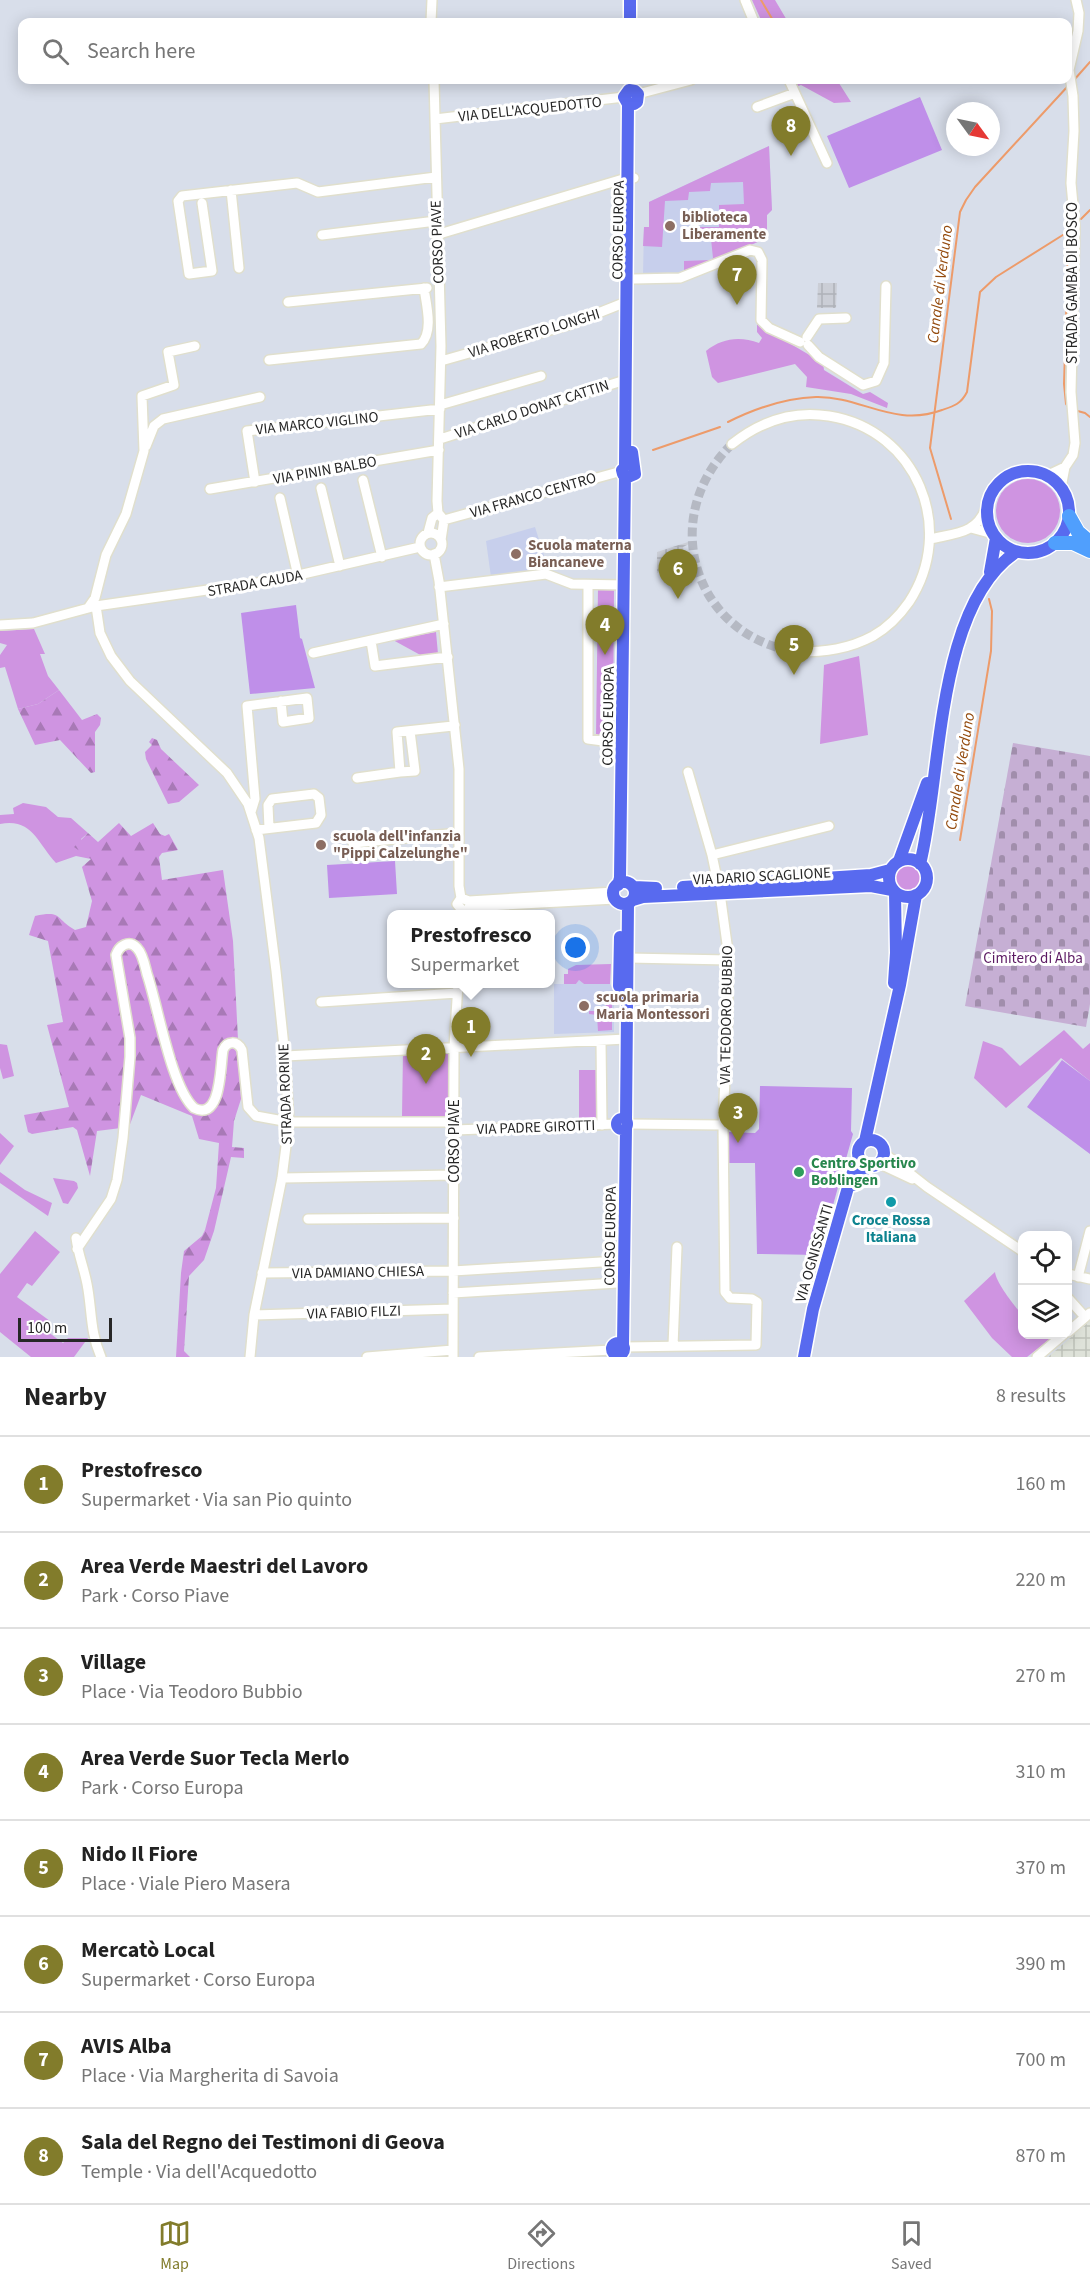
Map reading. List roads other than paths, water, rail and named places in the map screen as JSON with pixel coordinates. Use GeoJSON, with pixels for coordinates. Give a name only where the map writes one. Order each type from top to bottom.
{"type":"FeatureCollection","features":[{"type":"Feature","properties":{"kind":"highway"},"geometry":{"type":"LineString","coordinates":[[1069,516],[1078,532],[1090,542]]}},
{"type":"Feature","properties":{"kind":"highway"},"geometry":{"type":"LineString","coordinates":[[1055,543],[1073,543],[1090,550]]}},
{"type":"Feature","properties":{"kind":"main road"},"geometry":{"type":"LineString","coordinates":[[630,0],[630,18]]}},
{"type":"Feature","properties":{"kind":"main road"},"geometry":{"type":"LineString","coordinates":[[636,0],[636,18]]}},
{"type":"Feature","properties":{"kind":"main road","name":"CORSO EUROPA"},"geometry":{"type":"LineString","coordinates":[[618,1351],[623,1124],[628,471],[625,380],[632,92]]}},
{"type":"Feature","properties":{"kind":"main road","name":"CORSO EUROPA"},"geometry":{"type":"LineString","coordinates":[[622,1039],[628,958],[621,867],[624,585],[633,279],[630,178]]}},
{"type":"Feature","properties":{"kind":"main road"},"geometry":{"type":"LineString","coordinates":[[1028,471],[1046,476],[1061,488],[1067,501],[1069,516],[1066,528],[1055,543],[1036,553],[1016,552],[1001,544],[994,536],[988,522],[987,505],[995,488],[1010,476],[1028,471]]}},
{"type":"Feature","properties":{"kind":"main road"},"geometry":{"type":"LineString","coordinates":[[920,864],[925,846],[946,690],[957,649],[993,564],[994,536]]}},
{"type":"Feature","properties":{"kind":"main road"},"geometry":{"type":"LineString","coordinates":[[986,582],[998,566],[1016,552]]}},
{"type":"Feature","properties":{"kind":"main road"},"geometry":{"type":"LineString","coordinates":[[890,1023],[896,953],[894,891],[889,880],[935,762]]}},
{"type":"Feature","properties":{"kind":"main road"},"geometry":{"type":"LineString","coordinates":[[894,891],[905,897],[916,895],[926,885],[925,872],[920,864],[910,859],[895,865]]}},
{"type":"Feature","properties":{"kind":"main road","name":"VIA DARIO SCAGLIONE"},"geometry":{"type":"LineString","coordinates":[[624,894],[643,897],[871,875],[895,865]]}},
{"type":"Feature","properties":{"kind":"main road","name":"VIA DARIO SCAGLIONE"},"geometry":{"type":"LineString","coordinates":[[719,889],[871,886],[894,891]]}},
{"type":"Feature","properties":{"kind":"main road"},"geometry":{"type":"LineString","coordinates":[[873,1161],[882,1145],[870,1141],[874,1104],[900,985],[916,895]]}},
{"type":"Feature","properties":{"kind":"main road","name":"CORSO EUROPA"},"geometry":{"type":"LineString","coordinates":[[618,1351],[617,1261],[623,1124]]}},
{"type":"Feature","properties":{"kind":"main road","name":"VIA OGNISSANTI"},"geometry":{"type":"LineString","coordinates":[[806,1357],[813,1309],[851,1177],[873,1161],[860,1147],[870,1141]]}},
{"type":"Feature","properties":{"kind":"street"},"geometry":{"type":"LineString","coordinates":[[431,18],[432,0]]}},
{"type":"Feature","properties":{"kind":"street"},"geometry":{"type":"LineString","coordinates":[[745,0],[752,18]]}},
{"type":"Feature","properties":{"kind":"street","name":"STRADA GAMBA DI BOSCO"},"geometry":{"type":"LineString","coordinates":[[1072,57],[1078,31],[1079,13],[1076,0]]}},
{"type":"Feature","properties":{"kind":"street","name":"CORSO PIAVE"},"geometry":{"type":"LineString","coordinates":[[434,84],[436,234],[441,361],[439,450],[441,540]]}},
{"type":"Feature","properties":{"kind":"street","name":"VIA DELL'ACQUEDOTTO"},"geometry":{"type":"LineString","coordinates":[[435,119],[632,92],[671,84]]}},
{"type":"Feature","properties":{"kind":"street"},"geometry":{"type":"LineString","coordinates":[[791,84],[827,163]]}},
{"type":"Feature","properties":{"kind":"street","name":"STRADA GAMBA DI BOSCO"},"geometry":{"type":"LineString","coordinates":[[1061,488],[1065,467],[1075,448],[1071,349],[1075,227],[1071,183],[1073,96],[1071,84]]}},
{"type":"Feature","properties":{"kind":"street"},"geometry":{"type":"LineString","coordinates":[[757,107],[795,93]]}},
{"type":"Feature","properties":{"kind":"street"},"geometry":{"type":"LineString","coordinates":[[202,203],[212,271],[189,274],[178,201],[182,196],[297,183],[318,192],[436,177]]}},
{"type":"Feature","properties":{"kind":"street"},"geometry":{"type":"LineString","coordinates":[[436,234],[630,178]]}},
{"type":"Feature","properties":{"kind":"street"},"geometry":{"type":"LineString","coordinates":[[231,190],[239,268]]}},
{"type":"Feature","properties":{"kind":"street"},"geometry":{"type":"LineString","coordinates":[[322,236],[436,221]]}},
{"type":"Feature","properties":{"kind":"street"},"geometry":{"type":"LineString","coordinates":[[633,279],[680,278],[750,250],[758,252],[762,260],[761,320],[769,328],[805,341],[815,355],[863,385],[876,381],[884,363],[886,286]]}},
{"type":"Feature","properties":{"kind":"street"},"geometry":{"type":"LineString","coordinates":[[269,360],[422,344],[427,337],[428,302],[424,288]]}},
{"type":"Feature","properties":{"kind":"street"},"geometry":{"type":"LineString","coordinates":[[288,302],[439,288]]}},
{"type":"Feature","properties":{"kind":"street","name":"VIA ROBERTO LONGHI"},"geometry":{"type":"LineString","coordinates":[[441,361],[568,325],[626,302]]}},
{"type":"Feature","properties":{"kind":"street"},"geometry":{"type":"LineString","coordinates":[[805,341],[819,319],[846,318]]}},
{"type":"Feature","properties":{"kind":"street"},"geometry":{"type":"LineString","coordinates":[[144,451],[142,396],[174,385],[168,352],[195,346]]}},
{"type":"Feature","properties":{"kind":"street"},"geometry":{"type":"LineString","coordinates":[[440,407],[541,376]]}},
{"type":"Feature","properties":{"kind":"street","name":"VIA CARLO DONAT CATTIN"},"geometry":{"type":"LineString","coordinates":[[440,439],[625,380]]}},
{"type":"Feature","properties":{"kind":"street"},"geometry":{"type":"LineString","coordinates":[[92,607],[106,555],[126,514],[144,451],[154,426],[163,419],[260,397]]}},
{"type":"Feature","properties":{"kind":"street","name":"VIA MARCO VIGLINO"},"geometry":{"type":"LineString","coordinates":[[255,482],[247,431],[440,407]]}},
{"type":"Feature","properties":{"kind":"street"},"geometry":{"type":"LineString","coordinates":[[732,444],[746,433],[772,421],[798,414],[824,415],[854,422],[881,436],[898,452],[917,481],[928,514],[930,539],[924,572],[905,607],[874,636],[830,651],[798,652]]}},
{"type":"Feature","properties":{"kind":"street","name":"VIA PININ BALBO"},"geometry":{"type":"LineString","coordinates":[[210,489],[439,450]]}},
{"type":"Feature","properties":{"kind":"street"},"geometry":{"type":"LineString","coordinates":[[1046,476],[1065,467]]}},
{"type":"Feature","properties":{"kind":"street","name":"VIA FRANCO CENTRO"},"geometry":{"type":"LineString","coordinates":[[441,516],[628,471]]}},
{"type":"Feature","properties":{"kind":"street"},"geometry":{"type":"LineString","coordinates":[[363,480],[382,557]]}},
{"type":"Feature","properties":{"kind":"street"},"geometry":{"type":"LineString","coordinates":[[321,488],[340,566]]}},
{"type":"Feature","properties":{"kind":"street"},"geometry":{"type":"LineString","coordinates":[[280,498],[298,576]]}},
{"type":"Feature","properties":{"kind":"street"},"geometry":{"type":"LineString","coordinates":[[930,539],[971,528],[981,520],[987,505]]}},
{"type":"Feature","properties":{"kind":"street","name":"CORSO PIAVE"},"geometry":{"type":"LineString","coordinates":[[428,533],[432,518],[441,516]]}},
{"type":"Feature","properties":{"kind":"street"},"geometry":{"type":"LineString","coordinates":[[971,528],[994,536]]}},
{"type":"Feature","properties":{"kind":"street"},"geometry":{"type":"LineString","coordinates":[[428,533],[436,534],[441,540],[440,549],[434,554],[426,553],[420,547],[421,538],[428,533]]}},
{"type":"Feature","properties":{"kind":"street","name":"STRADA CAUDA"},"geometry":{"type":"LineString","coordinates":[[0,625],[33,623],[92,607],[201,593],[298,576],[420,547]]}},
{"type":"Feature","properties":{"kind":"street"},"geometry":{"type":"LineString","coordinates":[[434,554],[448,657],[459,769],[459,833],[464,906]]}},
{"type":"Feature","properties":{"kind":"street"},"geometry":{"type":"LineString","coordinates":[[439,587],[546,574],[572,584],[624,585]]}},
{"type":"Feature","properties":{"kind":"street","name":"CORSO EUROPA"},"geometry":{"type":"LineString","coordinates":[[588,585],[588,740],[618,743]]}},
{"type":"Feature","properties":{"kind":"street","name":"STRADA RORINE"},"geometry":{"type":"LineString","coordinates":[[92,607],[108,650],[130,681],[227,773],[242,793],[252,812],[256,830],[276,971],[289,1122],[282,1178],[254,1316],[250,1357]]}},
{"type":"Feature","properties":{"kind":"street"},"geometry":{"type":"LineString","coordinates":[[313,653],[444,624]]}},
{"type":"Feature","properties":{"kind":"street"},"geometry":{"type":"LineString","coordinates":[[371,641],[375,666],[448,657]]}},
{"type":"Feature","properties":{"kind":"street"},"geometry":{"type":"LineString","coordinates":[[108,650],[118,645]]}},
{"type":"Feature","properties":{"kind":"street"},"geometry":{"type":"LineString","coordinates":[[252,812],[255,799],[247,706],[281,701]]}},
{"type":"Feature","properties":{"kind":"street"},"geometry":{"type":"LineString","coordinates":[[400,772],[397,732],[455,725]]}},
{"type":"Feature","properties":{"kind":"street"},"geometry":{"type":"LineString","coordinates":[[357,778],[415,771],[410,731]]}},
{"type":"Feature","properties":{"kind":"street","name":"VIA TEODORO BUBBIO"},"geometry":{"type":"LineString","coordinates":[[674,1346],[756,1345],[757,1302],[728,1297],[725,1292],[723,1125],[729,960],[712,855],[688,772]]}},
{"type":"Feature","properties":{"kind":"street"},"geometry":{"type":"LineString","coordinates":[[256,830],[316,823],[321,815],[319,798],[314,794],[272,799],[268,805],[269,828]]}},
{"type":"Feature","properties":{"kind":"street"},"geometry":{"type":"LineString","coordinates":[[712,855],[829,826]]}},
{"type":"Feature","properties":{"kind":"street"},"geometry":{"type":"LineString","coordinates":[[353,843],[459,833]]}},
{"type":"Feature","properties":{"kind":"street","name":"VIA DARIO SCAGLIONE"},"geometry":{"type":"LineString","coordinates":[[464,906],[624,894]]}},
{"type":"Feature","properties":{"kind":"street","name":"VIA PADRE GIROTTI"},"geometry":{"type":"LineString","coordinates":[[77,1249],[111,1199],[117,1180],[130,1057],[127,1018],[116,959],[117,951],[122,946],[130,944],[139,951],[180,1084],[191,1105],[198,1110],[203,1110],[214,1103],[218,1095],[223,1050],[232,1042],[242,1050],[246,1101],[252,1113],[260,1118],[289,1122],[454,1128],[623,1124],[723,1125]]}},
{"type":"Feature","properties":{"kind":"street"},"geometry":{"type":"LineString","coordinates":[[628,958],[729,960]]}},
{"type":"Feature","properties":{"kind":"street","name":"CORSO PIAVE"},"geometry":{"type":"LineString","coordinates":[[321,1002],[457,988],[454,1047],[453,1354]]}},
{"type":"Feature","properties":{"kind":"street"},"geometry":{"type":"LineString","coordinates":[[285,1056],[622,1039]]}},
{"type":"Feature","properties":{"kind":"street"},"geometry":{"type":"LineString","coordinates":[[601,1041],[602,1125]]}},
{"type":"Feature","properties":{"kind":"street"},"geometry":{"type":"LineString","coordinates":[[873,1161],[927,1187],[1018,1248]]}},
{"type":"Feature","properties":{"kind":"street"},"geometry":{"type":"LineString","coordinates":[[282,1178],[454,1175]]}},
{"type":"Feature","properties":{"kind":"street"},"geometry":{"type":"LineString","coordinates":[[308,1219],[454,1218]]}},
{"type":"Feature","properties":{"kind":"street"},"geometry":{"type":"LineString","coordinates":[[1078,1276],[1090,1231]]}},
{"type":"Feature","properties":{"kind":"street"},"geometry":{"type":"LineString","coordinates":[[76,1238],[87,1281],[92,1332],[100,1357]]}},
{"type":"Feature","properties":{"kind":"street"},"geometry":{"type":"LineString","coordinates":[[479,1357],[618,1351],[674,1346],[677,1247]]}},
{"type":"Feature","properties":{"kind":"street","name":"VIA DAMIANO CHIESA"},"geometry":{"type":"LineString","coordinates":[[262,1273],[453,1271],[617,1261]]}},
{"type":"Feature","properties":{"kind":"street"},"geometry":{"type":"LineString","coordinates":[[1072,1275],[1090,1280]]}},
{"type":"Feature","properties":{"kind":"street"},"geometry":{"type":"LineString","coordinates":[[453,1293],[617,1283]]}},
{"type":"Feature","properties":{"kind":"street"},"geometry":{"type":"LineString","coordinates":[[1072,1302],[1085,1317]]}},
{"type":"Feature","properties":{"kind":"street","name":"VIA FABIO FILZI"},"geometry":{"type":"LineString","coordinates":[[254,1316],[453,1309]]}},
{"type":"Feature","properties":{"kind":"street"},"geometry":{"type":"LineString","coordinates":[[1072,1309],[1085,1317]]}},
{"type":"Feature","properties":{"kind":"street"},"geometry":{"type":"LineString","coordinates":[[1072,1328],[1085,1317]]}},
{"type":"Feature","properties":{"kind":"street"},"geometry":{"type":"LineString","coordinates":[[1037,1357],[1059,1339]]}},
{"type":"Feature","properties":{"kind":"street"},"geometry":{"type":"LineString","coordinates":[[367,1357],[453,1354]]}},
{"type":"Feature","properties":{"kind":"waterway"},"geometry":{"type":"LineString","coordinates":[[761,0],[772,18]]}},
{"type":"Feature","properties":{"kind":"waterway","name":"Canale di Verduno"},"geometry":{"type":"LineString","coordinates":[[1074,80],[1090,62]]}},
{"type":"Feature","properties":{"kind":"waterway","name":"Canale di Verduno"},"geometry":{"type":"LineString","coordinates":[[951,519],[930,448],[960,212],[975,187],[1068,86]]}},
{"type":"Feature","properties":{"kind":"waterway"},"geometry":{"type":"LineString","coordinates":[[1081,219],[1090,210]]}},
{"type":"Feature","properties":{"kind":"waterway"},"geometry":{"type":"LineString","coordinates":[[728,422],[771,405],[793,399],[816,397],[848,401],[893,414],[908,415],[925,415],[957,404],[967,392],[980,292],[996,277],[1066,233],[1068,254],[1064,384],[1066,404],[1069,408]]}},
{"type":"Feature","properties":{"kind":"waterway"},"geometry":{"type":"LineString","coordinates":[[1074,410],[1090,417]]}},
{"type":"Feature","properties":{"kind":"waterway"},"geometry":{"type":"LineString","coordinates":[[653,450],[720,427]]}},
{"type":"Feature","properties":{"kind":"waterway","name":"Canale di Verduno"},"geometry":{"type":"LineString","coordinates":[[960,840],[991,651],[992,611],[989,599]]}},
{"type":"Feature","properties":{"kind":"tunnel"},"geometry":{"type":"LineString","coordinates":[[732,444],[709,473],[696,505],[692,538],[698,570],[711,599],[733,623],[762,642],[798,652]]}},
{"type":"Feature","properties":{"kind":"place","name":"Sala del Regno dei Testimoni di Geova"},"geometry":{"type":"Point","coordinates":[791,156]}},
{"type":"Feature","properties":{"kind":"place","name":"biblioteca Liberamente"},"geometry":{"type":"Point","coordinates":[670,226]}},
{"type":"Feature","properties":{"kind":"place","name":"AVIS Alba"},"geometry":{"type":"Point","coordinates":[737,305]}},
{"type":"Feature","properties":{"kind":"place","name":"Scuola materna Biancaneve"},"geometry":{"type":"Point","coordinates":[516,554]}},
{"type":"Feature","properties":{"kind":"place","name":"Mercatò Local"},"geometry":{"type":"Point","coordinates":[678,599]}},
{"type":"Feature","properties":{"kind":"place","name":"Area Verde Suor Tecla Merlo"},"geometry":{"type":"Point","coordinates":[605,655]}},
{"type":"Feature","properties":{"kind":"place","name":"Nido Il Fiore"},"geometry":{"type":"Point","coordinates":[794,675]}},
{"type":"Feature","properties":{"kind":"place","name":"scuola dell'infanzia \"Pippi Calzelunghe\""},"geometry":{"type":"Point","coordinates":[321,845]}},
{"type":"Feature","properties":{"kind":"place","name":"scuola primaria Maria Montessori"},"geometry":{"type":"Point","coordinates":[584,1006]}},
{"type":"Feature","properties":{"kind":"place","name":"Prestofresco"},"geometry":{"type":"Point","coordinates":[471,1057]}},
{"type":"Feature","properties":{"kind":"place","name":"Area Verde Maestri del Lavoro"},"geometry":{"type":"Point","coordinates":[426,1084]}},
{"type":"Feature","properties":{"kind":"place","name":"Village"},"geometry":{"type":"Point","coordinates":[738,1143]}},
{"type":"Feature","properties":{"kind":"place","name":"Centro Sportivo Boblingen"},"geometry":{"type":"Point","coordinates":[799,1172]}},
{"type":"Feature","properties":{"kind":"place","name":"Croce Rossa Italiana"},"geometry":{"type":"Point","coordinates":[891,1202]}},
{"type":"Feature","properties":{"kind":"park label","name":"Cimitero di Alba"},"geometry":{"type":"Point","coordinates":[1033,958]}}]}
